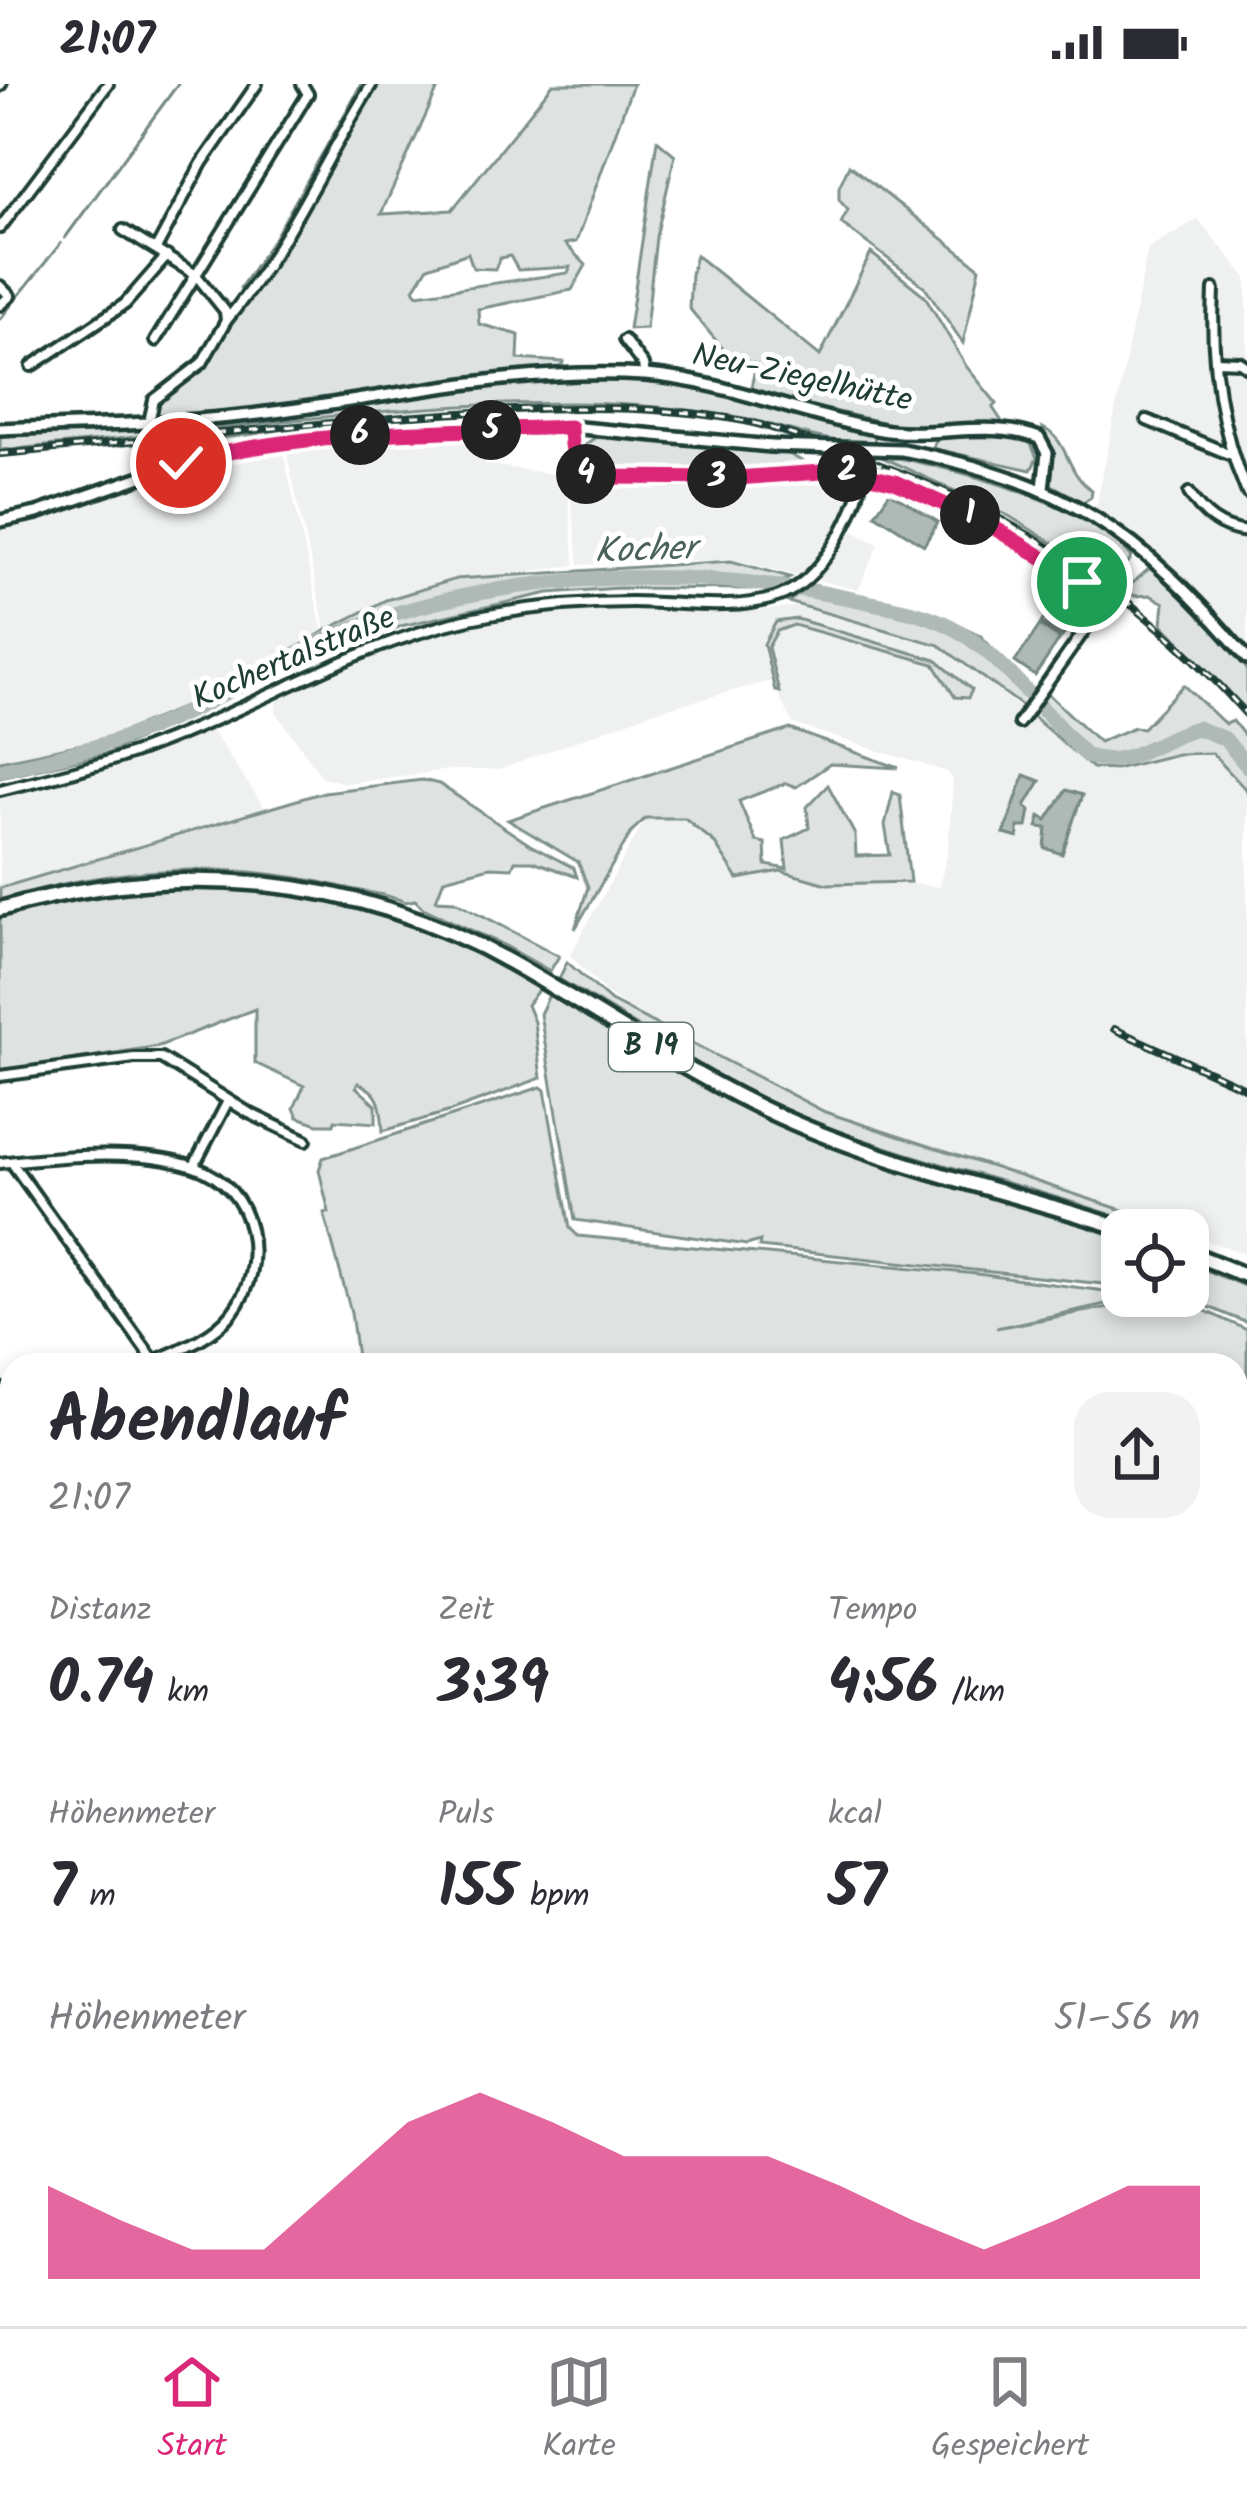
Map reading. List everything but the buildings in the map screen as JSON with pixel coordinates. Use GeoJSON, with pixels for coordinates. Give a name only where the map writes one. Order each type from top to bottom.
{"type":"FeatureCollection","features":[{"type":"Feature","properties":{"kind":"highway","name":"B 19"},"geometry":{"type":"LineString","coordinates":[[0,909],[79,889],[176,878],[289,886],[390,909],[494,953],[706,1081],[783,1118],[905,1162],[1101,1222]]}},
{"type":"Feature","properties":{"kind":"highway"},"geometry":{"type":"LineString","coordinates":[[1209,1261],[1247,1276]]}},
{"type":"Feature","properties":{"kind":"street"},"geometry":{"type":"LineString","coordinates":[[0,228],[108,84]]}},
{"type":"Feature","properties":{"kind":"street"},"geometry":{"type":"LineString","coordinates":[[156,249],[202,163],[257,84]]}},
{"type":"Feature","properties":{"kind":"street"},"geometry":{"type":"LineString","coordinates":[[155,341],[308,94],[302,84]]}},
{"type":"Feature","properties":{"kind":"street"},"geometry":{"type":"LineString","coordinates":[[148,422],[154,400],[202,363],[295,225],[329,154],[372,84]]}},
{"type":"Feature","properties":{"kind":"street"},"geometry":{"type":"LineString","coordinates":[[123,230],[196,275],[220,302],[226,321]]}},
{"type":"Feature","properties":{"kind":"street"},"geometry":{"type":"LineString","coordinates":[[32,366],[125,304],[167,256]]}},
{"type":"Feature","properties":{"kind":"street"},"geometry":{"type":"LineString","coordinates":[[0,286],[10,296],[0,305]]}},
{"type":"Feature","properties":{"kind":"street"},"geometry":{"type":"LineString","coordinates":[[1214,289],[1216,361],[1230,454],[1247,493]]}},
{"type":"Feature","properties":{"kind":"street","name":"Neu-Ziegelhütte"},"geometry":{"type":"LineString","coordinates":[[624,340],[645,375]]}},
{"type":"Feature","properties":{"kind":"street"},"geometry":{"type":"LineString","coordinates":[[1216,361],[1247,367]]}},
{"type":"Feature","properties":{"kind":"street","name":"Neu-Ziegelhütte"},"geometry":{"type":"LineString","coordinates":[[0,430],[282,411],[447,384],[557,374],[645,375],[748,394],[902,433],[1017,430],[1039,438],[1047,453],[1043,488]]}},
{"type":"Feature","properties":{"kind":"street"},"geometry":{"type":"LineString","coordinates":[[1147,421],[1230,454]]}},
{"type":"Feature","properties":{"kind":"street"},"geometry":{"type":"LineString","coordinates":[[570,427],[574,460],[586,473],[736,478],[836,471],[862,474],[895,482],[988,524],[1046,557],[1106,600],[1019,723]]}},
{"type":"Feature","properties":{"kind":"street"},"geometry":{"type":"LineString","coordinates":[[0,520],[37,514],[181,463],[305,437],[570,427],[771,446],[902,450],[971,463],[1043,488],[1086,511],[1149,554],[1247,657]]}},
{"type":"Feature","properties":{"kind":"street","name":"Kochertalstraße"},"geometry":{"type":"LineString","coordinates":[[0,790],[158,744],[332,663],[435,628],[520,610],[628,602],[743,603],[785,593],[824,559],[862,474]]}},
{"type":"Feature","properties":{"kind":"street"},"geometry":{"type":"LineString","coordinates":[[1189,493],[1199,509],[1219,524],[1247,532]]}},
{"type":"Feature","properties":{"kind":"street"},"geometry":{"type":"LineString","coordinates":[[0,1076],[161,1058],[228,1101],[306,1140]]}},
{"type":"Feature","properties":{"kind":"street"},"geometry":{"type":"LineString","coordinates":[[194,1166],[228,1101]]}},
{"type":"Feature","properties":{"kind":"street"},"geometry":{"type":"LineString","coordinates":[[6,1162],[116,1157],[194,1166],[225,1186],[240,1204],[254,1243],[251,1276],[230,1316],[170,1353]]}},
{"type":"Feature","properties":{"kind":"street"},"geometry":{"type":"LineString","coordinates":[[6,1162],[143,1353]]}},
{"type":"Feature","properties":{"kind":"shaded area"},"geometry":{"type":"Polygon","coordinates":[[[361,84],[440,84],[381,214],[452,210],[553,84],[633,84],[576,242],[565,244],[586,265],[572,290],[478,309],[479,324],[519,335],[518,359],[564,362],[558,377],[646,379],[747,398],[875,432],[874,445],[700,412],[576,403],[360,413],[0,450],[0,430],[149,422],[154,400],[202,363],[226,321],[245,302],[361,84]],[[468,253],[428,267],[414,289],[418,294],[568,273],[570,267],[518,270],[510,256],[500,258],[495,269],[473,268],[468,253]]]}},
{"type":"Feature","properties":{"kind":"shaded area"},"geometry":{"type":"Polygon","coordinates":[[[657,140],[675,155],[656,237],[646,328],[629,329],[657,140]]]}},
{"type":"Feature","properties":{"kind":"shaded area"},"geometry":{"type":"Polygon","coordinates":[[[849,165],[980,268],[963,343],[925,287],[841,223],[848,210],[839,200],[839,187],[849,165]]]}},
{"type":"Feature","properties":{"kind":"shaded area"},"geometry":{"type":"Polygon","coordinates":[[[1198,219],[1247,278],[1247,653],[1151,552],[1095,513],[1148,248],[1198,219]]]}},
{"type":"Feature","properties":{"kind":"shaded area"},"geometry":{"type":"Polygon","coordinates":[[[871,253],[925,296],[966,366],[997,404],[993,408],[1003,423],[904,427],[750,392],[756,364],[728,355],[689,308],[696,255],[820,356],[871,253]]]}},
{"type":"Feature","properties":{"kind":"shaded area"},"geometry":{"type":"Polygon","coordinates":[[[1043,428],[1058,441],[1077,475],[1092,490],[1083,502],[1048,483],[1051,452],[1043,428]]]}},
{"type":"Feature","properties":{"kind":"shaded area"},"geometry":{"type":"Polygon","coordinates":[[[269,434],[179,457],[170,455],[167,442],[269,434]]]}},
{"type":"Feature","properties":{"kind":"shaded area"},"geometry":{"type":"Polygon","coordinates":[[[1020,435],[1037,458],[1031,470],[931,448],[939,437],[1020,435]]]}},
{"type":"Feature","properties":{"kind":"shaded area"},"geometry":{"type":"Polygon","coordinates":[[[607,436],[789,454],[805,463],[735,471],[598,468],[582,455],[583,446],[607,436]]]}},
{"type":"Feature","properties":{"kind":"shaded area"},"geometry":{"type":"Polygon","coordinates":[[[484,440],[485,464],[566,476],[575,565],[461,581],[326,632],[286,450],[484,440]]]}},
{"type":"Feature","properties":{"kind":"shaded area"},"geometry":{"type":"Polygon","coordinates":[[[283,450],[323,634],[243,682],[178,709],[69,750],[0,761],[0,517],[183,465],[283,450]]]}},
{"type":"Feature","properties":{"kind":"shaded area"},"geometry":{"type":"Polygon","coordinates":[[[886,459],[990,481],[1057,506],[1113,538],[1132,557],[1117,583],[1009,516],[886,459]]]}},
{"type":"Feature","properties":{"kind":"shaded area"},"geometry":{"type":"Polygon","coordinates":[[[568,476],[600,485],[732,483],[834,476],[850,485],[841,523],[879,544],[858,590],[732,559],[579,565],[568,476]]]}},
{"type":"Feature","properties":{"kind":"shaded area"},"geometry":{"type":"Polygon","coordinates":[[[890,492],[938,522],[924,545],[875,514],[890,492]]]}},
{"type":"Feature","properties":{"kind":"shaded area"},"geometry":{"type":"Polygon","coordinates":[[[731,561],[790,577],[763,589],[619,588],[549,593],[401,626],[301,664],[108,753],[0,777],[0,761],[106,739],[240,684],[323,632],[386,600],[456,579],[731,561]]]}},
{"type":"Feature","properties":{"kind":"shaded area"},"geometry":{"type":"Polygon","coordinates":[[[1152,566],[1196,604],[1247,669],[1247,710],[1162,624],[1164,603],[1150,595],[1134,596],[1126,589],[1152,566]]]}},
{"type":"Feature","properties":{"kind":"shaded area"},"geometry":{"type":"Polygon","coordinates":[[[812,585],[927,610],[980,635],[1032,691],[1025,708],[939,645],[788,602],[812,585]]]}},
{"type":"Feature","properties":{"kind":"shaded area"},"geometry":{"type":"Polygon","coordinates":[[[1065,588],[1086,602],[1062,637],[1041,623],[1065,588]]]}},
{"type":"Feature","properties":{"kind":"shaded area"},"geometry":{"type":"Polygon","coordinates":[[[799,606],[938,647],[1092,769],[1116,771],[1177,755],[1212,754],[1247,793],[1247,1254],[1209,1241],[1209,1209],[1114,1209],[825,1112],[644,1019],[608,994],[570,955],[646,818],[685,818],[714,842],[738,879],[795,869],[939,887],[948,851],[953,780],[947,772],[793,724],[771,681],[652,712],[499,770],[449,770],[345,783],[322,777],[276,712],[277,692],[333,666],[416,636],[470,623],[562,610],[758,611],[799,606]]]}},
{"type":"Feature","properties":{"kind":"shaded area"},"geometry":{"type":"Polygon","coordinates":[[[797,619],[936,660],[972,690],[968,698],[955,697],[934,664],[794,625],[777,631],[768,647],[779,692],[775,691],[764,644],[776,622],[797,619]]]}},
{"type":"Feature","properties":{"kind":"shaded area"},"geometry":{"type":"Polygon","coordinates":[[[1040,625],[1060,639],[1035,676],[1015,662],[1040,625]]]}},
{"type":"Feature","properties":{"kind":"shaded area"},"geometry":{"type":"Polygon","coordinates":[[[1184,685],[1225,724],[1233,721],[1247,739],[1247,791],[1212,753],[1177,754],[1116,769],[1092,768],[1032,716],[1046,692],[1099,742],[1134,727],[1143,728],[1184,685]]]}},
{"type":"Feature","properties":{"kind":"shaded area"},"geometry":{"type":"Polygon","coordinates":[[[210,728],[266,810],[0,888],[0,794],[140,757],[210,728]]]}},
{"type":"Feature","properties":{"kind":"shaded area"},"geometry":{"type":"Polygon","coordinates":[[[790,729],[899,768],[830,764],[796,787],[786,783],[739,801],[756,841],[765,843],[766,865],[787,869],[784,840],[809,828],[807,807],[828,785],[855,835],[856,856],[890,855],[885,825],[893,792],[900,795],[910,882],[827,884],[781,871],[738,879],[714,842],[685,818],[646,818],[632,831],[575,929],[588,887],[578,862],[508,820],[790,729]]]}},
{"type":"Feature","properties":{"kind":"shaded area"},"geometry":{"type":"Polygon","coordinates":[[[1024,775],[1040,781],[1025,806],[1030,810],[1027,827],[1018,827],[1018,838],[1004,834],[1024,775]]]}},
{"type":"Feature","properties":{"kind":"shaded area"},"geometry":{"type":"Polygon","coordinates":[[[422,780],[439,784],[530,845],[574,868],[577,877],[533,861],[515,861],[512,868],[490,867],[444,879],[436,900],[455,901],[559,956],[550,971],[415,900],[405,902],[263,873],[131,873],[0,900],[0,888],[324,792],[422,780]]]}},
{"type":"Feature","properties":{"kind":"shaded area"},"geometry":{"type":"Polygon","coordinates":[[[1066,790],[1082,795],[1062,854],[1045,848],[1047,828],[1038,827],[1040,816],[1047,820],[1066,790]]]}},
{"type":"Feature","properties":{"kind":"shaded area"},"geometry":{"type":"Polygon","coordinates":[[[200,886],[335,901],[452,940],[541,986],[527,1005],[534,1022],[541,1078],[383,1131],[376,1096],[358,1083],[356,1087],[376,1105],[376,1123],[335,1120],[334,1124],[318,1124],[298,1117],[294,1108],[304,1086],[255,1063],[255,1009],[159,1046],[0,1071],[0,915],[119,889],[200,886]]]}},
{"type":"Feature","properties":{"kind":"shaded area"},"geometry":{"type":"Polygon","coordinates":[[[567,962],[611,1001],[825,1112],[1119,1209],[1101,1212],[879,1145],[789,1111],[700,1065],[559,979],[567,962]]]}},
{"type":"Feature","properties":{"kind":"shaded area"},"geometry":{"type":"Polygon","coordinates":[[[550,993],[629,1043],[781,1125],[898,1172],[926,1175],[1031,1205],[1101,1231],[1101,1284],[759,1247],[760,1241],[747,1245],[575,1220],[540,1014],[550,993]]]}},
{"type":"Feature","properties":{"kind":"shaded area"},"geometry":{"type":"Polygon","coordinates":[[[541,1087],[570,1228],[578,1236],[1101,1291],[1101,1305],[996,1328],[1101,1309],[1101,1317],[1209,1317],[1209,1313],[1247,1330],[1247,1353],[356,1353],[351,1312],[324,1213],[329,1212],[319,1170],[323,1158],[541,1087]]]}},
{"type":"Feature","properties":{"kind":"shaded area"},"geometry":{"type":"Polygon","coordinates":[[[1209,1272],[1247,1287],[1247,1323],[1209,1307],[1209,1272]]]}},
{"type":"Feature","properties":{"kind":"waterway"},"geometry":{"type":"LineString","coordinates":[[65,238],[178,84]]}},
{"type":"Feature","properties":{"kind":"waterway"},"geometry":{"type":"LineString","coordinates":[[240,288],[275,237],[362,84]]}},
{"type":"Feature","properties":{"kind":"waterway"},"geometry":{"type":"LineString","coordinates":[[0,319],[61,243]]}},
{"type":"Feature","properties":{"kind":"waterway","name":"Kocher"},"geometry":{"type":"LineString","coordinates":[[0,770],[144,730],[338,634],[419,607],[542,584],[668,578],[792,588],[920,614],[975,642],[1087,756],[1130,756],[1197,728],[1225,739],[1247,766]]}},
{"type":"Feature","properties":{"kind":"waterway"},"geometry":{"type":"LineString","coordinates":[[1039,715],[1040,711]]}},
{"type":"Feature","properties":{"kind":"railway"},"geometry":{"type":"LineString","coordinates":[[0,454],[499,411],[623,409],[745,421],[892,469],[1005,522],[1058,553],[1158,627],[1247,715]]}},
{"type":"Feature","properties":{"kind":"railway"},"geometry":{"type":"LineString","coordinates":[[1114,1029],[1247,1089]]}},
{"type":"Feature","properties":{"kind":"route"},"geometry":{"type":"LineString","coordinates":[[181,463],[305,437],[570,427],[574,460],[586,473],[607,477],[736,478],[836,471],[895,482],[988,524],[1082,582]]}}]}
